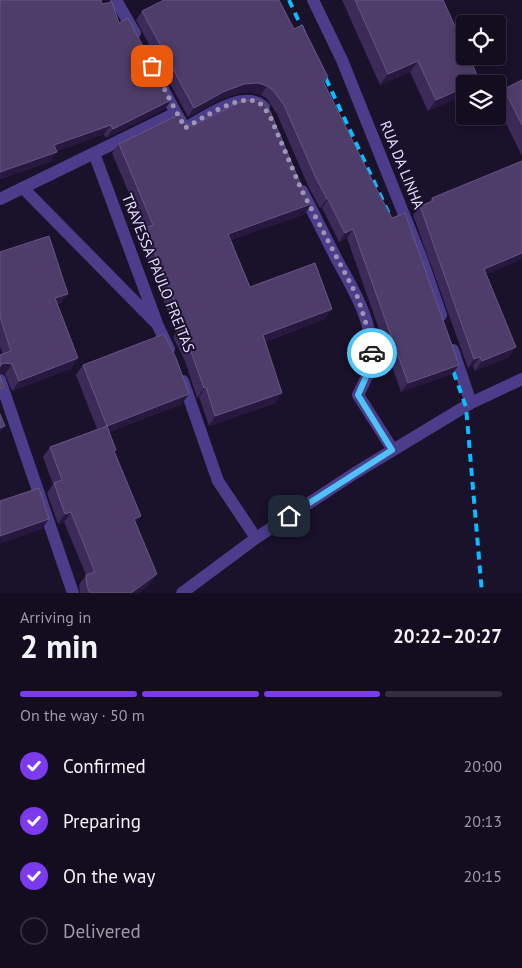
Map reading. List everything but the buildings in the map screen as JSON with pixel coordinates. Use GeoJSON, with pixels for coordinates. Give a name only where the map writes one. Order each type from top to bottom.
{"type":"FeatureCollection","features":[{"type":"Feature","properties":{"kind":"street"},"geometry":{"type":"LineString","coordinates":[[116,0],[140,42]]}},
{"type":"Feature","properties":{"kind":"street","name":"RUA DA LINHA"},"geometry":{"type":"LineString","coordinates":[[312,0],[342,60],[421,257],[470,403]]}},
{"type":"Feature","properties":{"kind":"street"},"geometry":{"type":"LineString","coordinates":[[156,74],[185,128],[227,105],[248,100],[257,101],[263,105],[270,116]]}},
{"type":"Feature","properties":{"kind":"street"},"geometry":{"type":"LineString","coordinates":[[0,199],[176,113]]}},
{"type":"Feature","properties":{"kind":"street","name":"TRAVESSA PAULO FREITAS"},"geometry":{"type":"LineString","coordinates":[[94,153],[158,326],[173,357]]}},
{"type":"Feature","properties":{"kind":"street"},"geometry":{"type":"LineString","coordinates":[[299,182],[358,298],[366,320],[372,355],[370,368],[358,395],[392,450]]}},
{"type":"Feature","properties":{"kind":"street"},"geometry":{"type":"LineString","coordinates":[[22,188],[158,326]]}},
{"type":"Feature","properties":{"kind":"street","name":"TRAVESSA PAULO FREITAS"},"geometry":{"type":"LineString","coordinates":[[180,373],[218,481],[256,538]]}},
{"type":"Feature","properties":{"kind":"street"},"geometry":{"type":"LineString","coordinates":[[182,593],[256,538],[392,450],[470,403],[522,379]]}},
{"type":"Feature","properties":{"kind":"street"},"geometry":{"type":"LineString","coordinates":[[0,380],[73,593]]}},
{"type":"Feature","properties":{"kind":"railway"},"geometry":{"type":"LineString","coordinates":[[289,0],[306,37]]}},
{"type":"Feature","properties":{"kind":"railway"},"geometry":{"type":"LineString","coordinates":[[320,66],[390,216]]}},
{"type":"Feature","properties":{"kind":"railway"},"geometry":{"type":"LineString","coordinates":[[449,359],[466,407],[482,593]]}},
{"type":"Feature","properties":{"kind":"way so far"},"geometry":{"type":"LineString","coordinates":[[152,66],[185,128],[227,105],[248,100],[257,101],[263,105],[270,116],[302,191],[358,298],[366,320],[372,353]]}},
{"type":"Feature","properties":{"kind":"route"},"geometry":{"type":"LineString","coordinates":[[289,516],[392,450],[358,395],[370,368],[372,353]]}}]}
